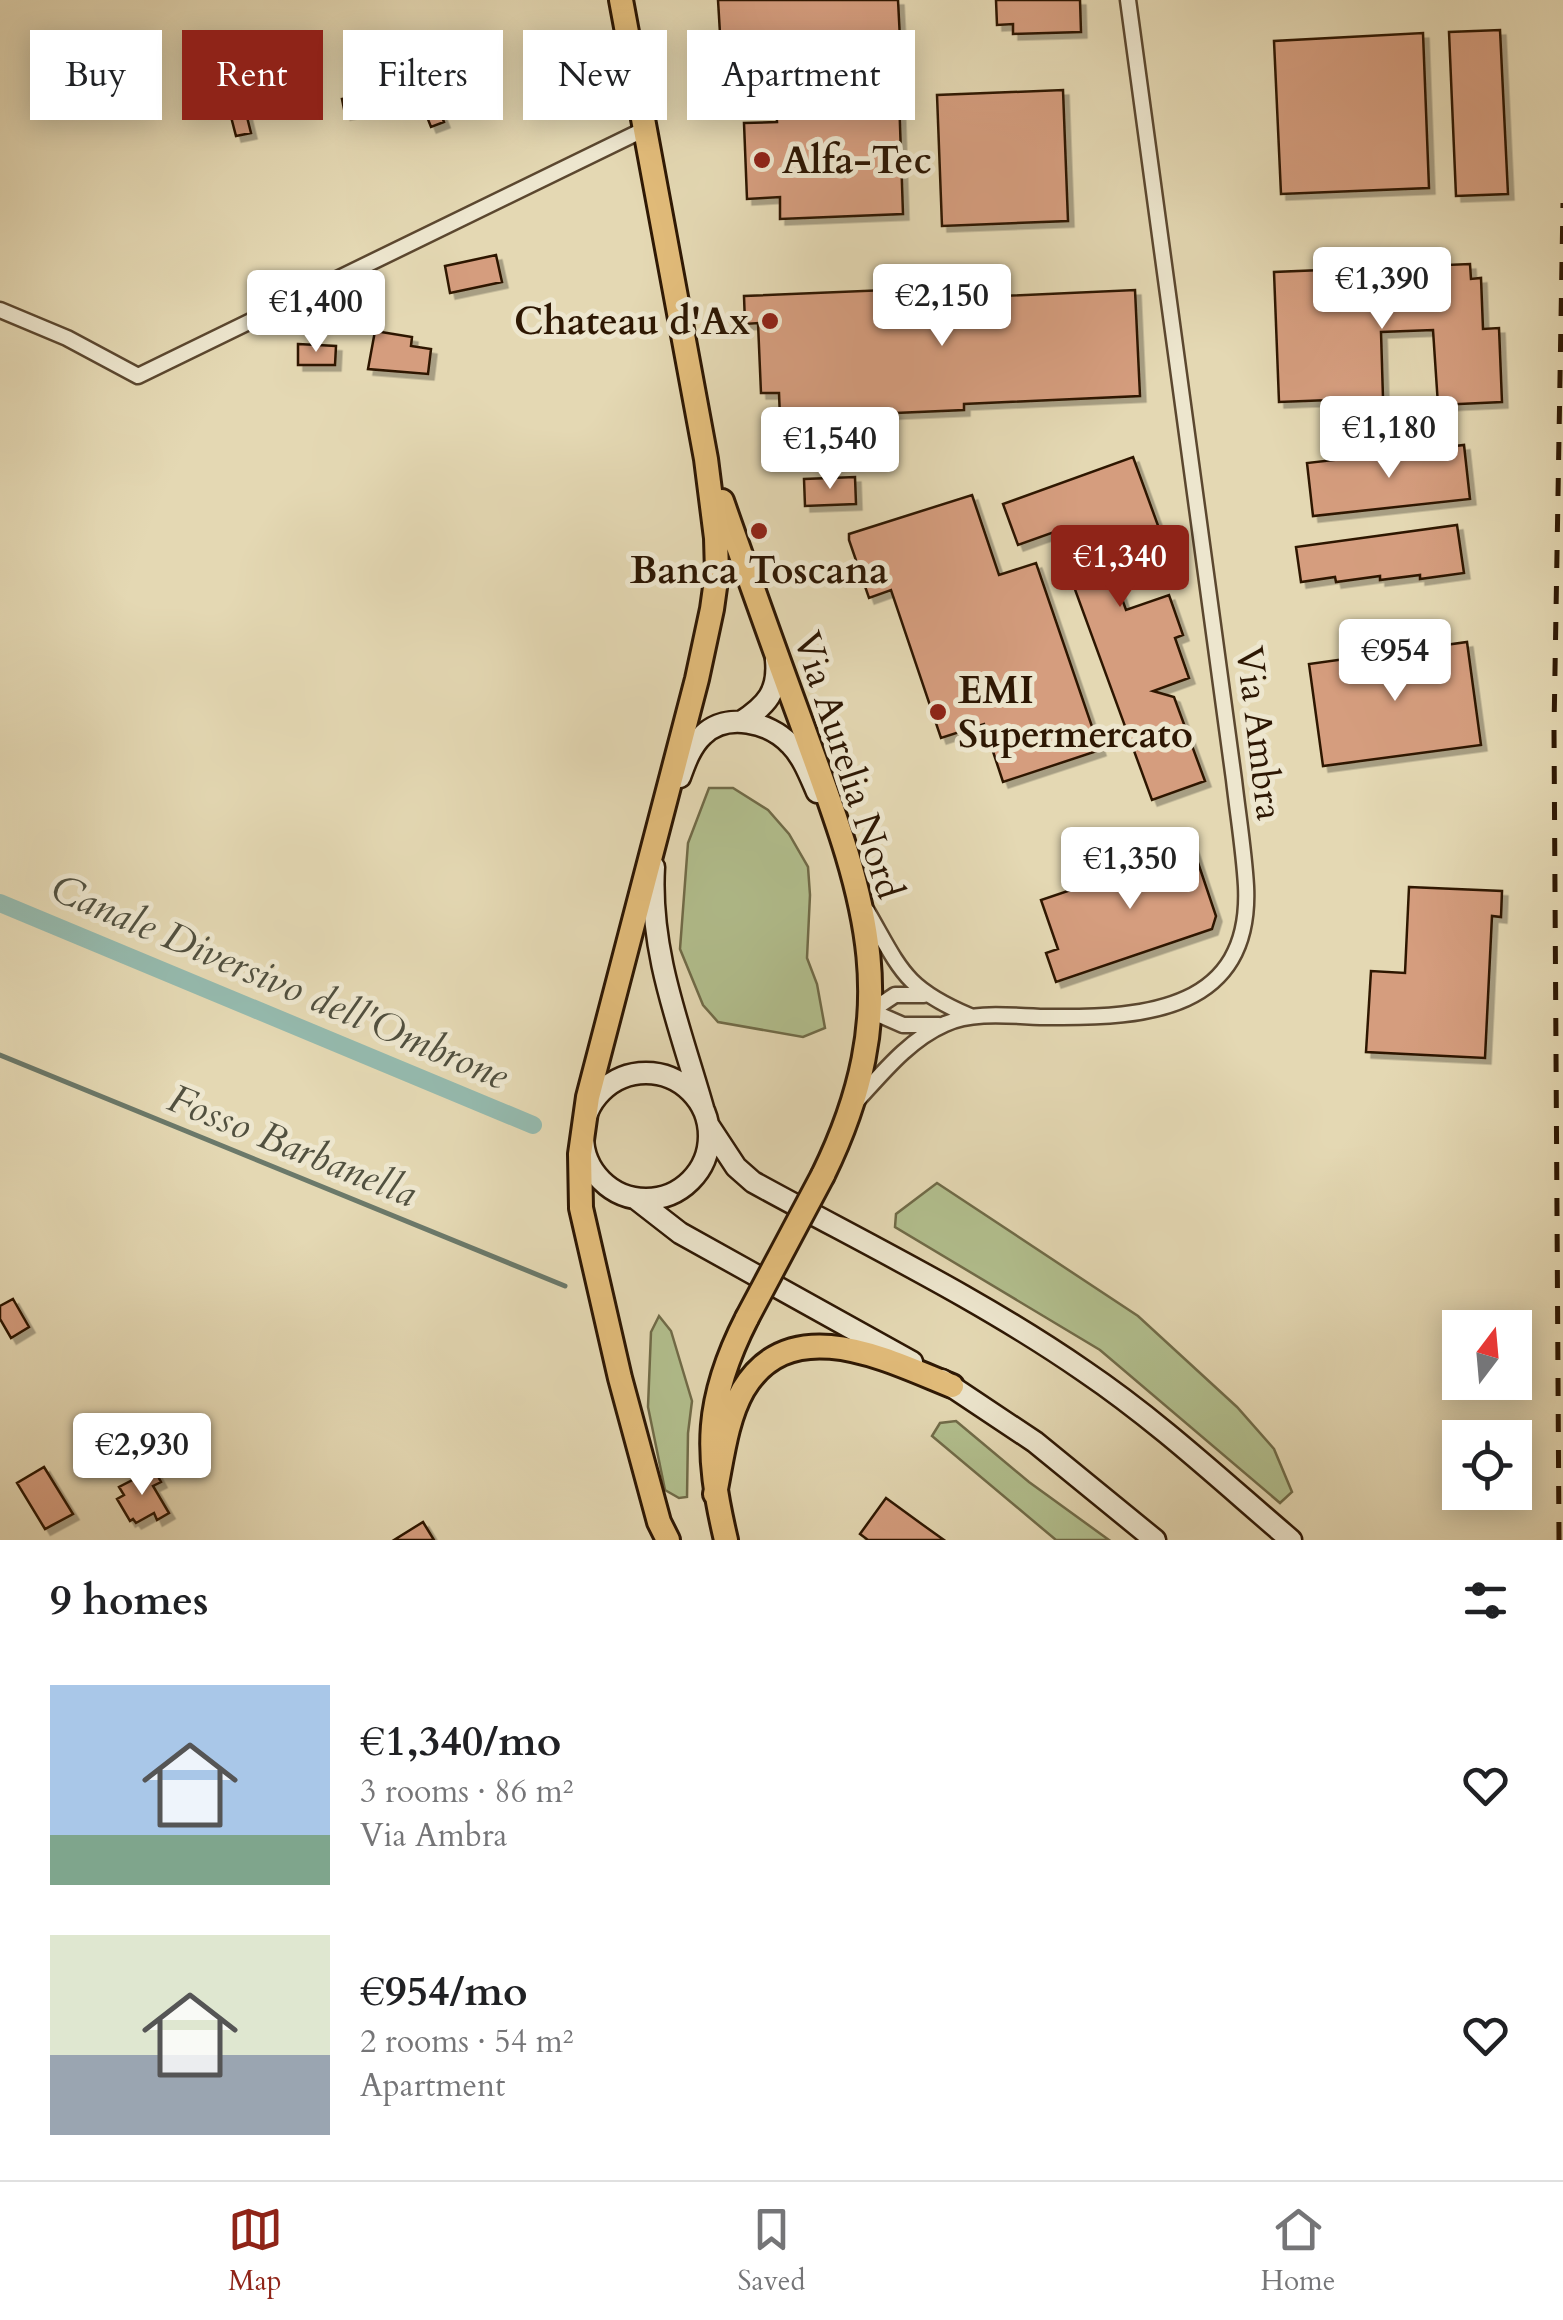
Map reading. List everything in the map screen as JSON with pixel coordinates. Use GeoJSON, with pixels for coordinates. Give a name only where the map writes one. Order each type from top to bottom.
{"type":"FeatureCollection","features":[{"type":"Feature","properties":{"kind":"main road","name":"Via Aurelia Nord"},"geometry":{"type":"LineString","coordinates":[[583,1127],[697,679],[714,591],[716,538],[706,459],[622,0]]}},
{"type":"Feature","properties":{"kind":"main road","name":"Via Aurelia Nord"},"geometry":{"type":"LineString","coordinates":[[706,459],[841,831],[869,945],[871,1011],[854,1105],[823,1175],[729,1354],[712,1414],[715,1494],[726,1540]]}},
{"type":"Feature","properties":{"kind":"main road"},"geometry":{"type":"LineString","coordinates":[[741,722],[766,704],[774,692],[778,677],[776,652]]}},
{"type":"Feature","properties":{"kind":"main road"},"geometry":{"type":"LineString","coordinates":[[635,1198],[669,1195],[696,1175],[709,1144],[706,1117],[658,951],[654,870],[660,825],[688,756],[704,734],[726,724],[766,726],[792,745],[825,809],[841,831]]}},
{"type":"Feature","properties":{"kind":"main road"},"geometry":{"type":"LineString","coordinates":[[1154,1540],[1035,1442],[952,1386],[680,1232],[635,1198],[606,1185],[594,1173],[582,1143],[587,1112],[606,1086],[636,1073],[652,1072],[682,1083],[736,1167],[753,1182],[1014,1325],[1086,1372],[1162,1430],[1291,1540]]}},
{"type":"Feature","properties":{"kind":"main road"},"geometry":{"type":"LineString","coordinates":[[583,1127],[581,1208],[620,1378],[659,1522],[668,1540]]}},
{"type":"Feature","properties":{"kind":"main road"},"geometry":{"type":"LineString","coordinates":[[715,1494],[728,1430],[743,1391],[758,1370],[784,1354],[806,1346],[834,1346],[873,1355],[952,1386]]}},
{"type":"Feature","properties":{"kind":"street","name":"Via Ambra"},"geometry":{"type":"LineString","coordinates":[[971,1016],[1100,1018],[1172,1006],[1196,995],[1226,968],[1244,920],[1246,888],[1234,780],[1128,0]]}},
{"type":"Feature","properties":{"kind":"street"},"geometry":{"type":"LineString","coordinates":[[0,310],[66,338],[138,376],[645,129]]}},
{"type":"Feature","properties":{"kind":"street"},"geometry":{"type":"LineString","coordinates":[[861,900],[903,974],[930,996],[971,1016]]}},
{"type":"Feature","properties":{"kind":"street"},"geometry":{"type":"LineString","coordinates":[[871,1011],[895,995],[930,996]]}},
{"type":"Feature","properties":{"kind":"street"},"geometry":{"type":"LineString","coordinates":[[871,1011],[903,1025],[944,1024],[971,1016]]}},
{"type":"Feature","properties":{"kind":"street"},"geometry":{"type":"LineString","coordinates":[[854,1105],[898,1057],[944,1024]]}},
{"type":"Feature","properties":{"kind":"green space"},"geometry":{"type":"Polygon","coordinates":[[[709,788],[733,788],[768,810],[789,834],[808,867],[807,958],[817,984],[825,1028],[803,1037],[718,1022],[703,1005],[680,949],[688,843],[709,788]]]}},
{"type":"Feature","properties":{"kind":"green space"},"geometry":{"type":"Polygon","coordinates":[[[937,1183],[1138,1316],[1237,1407],[1274,1449],[1292,1492],[1280,1503],[1100,1350],[895,1227],[896,1214],[937,1183]]]}},
{"type":"Feature","properties":{"kind":"green space"},"geometry":{"type":"Polygon","coordinates":[[[659,1316],[671,1331],[692,1401],[687,1497],[679,1498],[665,1490],[648,1407],[651,1332],[659,1316]]]}},
{"type":"Feature","properties":{"kind":"green space"},"geometry":{"type":"Polygon","coordinates":[[[956,1421],[1029,1482],[1109,1540],[1056,1540],[932,1436],[940,1423],[956,1421]]]}},
{"type":"Feature","properties":{"kind":"building"},"geometry":{"type":"Polygon","coordinates":[[[718,0],[898,0],[900,30],[720,30],[718,0]]]}},
{"type":"Feature","properties":{"kind":"building"},"geometry":{"type":"Polygon","coordinates":[[[996,0],[1080,0],[1081,32],[1013,34],[1013,24],[997,25],[996,0]]]}},
{"type":"Feature","properties":{"kind":"building"},"geometry":{"type":"Polygon","coordinates":[[[1500,30],[1508,194],[1456,196],[1449,32],[1500,30]]]}},
{"type":"Feature","properties":{"kind":"building"},"geometry":{"type":"Polygon","coordinates":[[[1423,33],[1429,188],[1281,194],[1274,41],[1423,33]]]}},
{"type":"Feature","properties":{"kind":"building"},"geometry":{"type":"Polygon","coordinates":[[[1063,90],[1068,221],[942,226],[937,95],[1063,90]]]}},
{"type":"Feature","properties":{"kind":"building"},"geometry":{"type":"Polygon","coordinates":[[[232,120],[248,120],[251,133],[236,136],[232,120]]]}},
{"type":"Feature","properties":{"kind":"building"},"geometry":{"type":"Polygon","coordinates":[[[428,120],[443,120],[444,122],[431,127],[428,120]]]}},
{"type":"Feature","properties":{"kind":"building"},"geometry":{"type":"Polygon","coordinates":[[[900,120],[903,214],[780,219],[780,197],[747,199],[744,123],[900,120]]]}},
{"type":"Feature","properties":{"kind":"building"},"geometry":{"type":"Polygon","coordinates":[[[496,255],[502,282],[450,293],[445,266],[496,255]]]}},
{"type":"Feature","properties":{"kind":"building"},"geometry":{"type":"Polygon","coordinates":[[[1470,264],[1471,279],[1481,278],[1483,329],[1499,328],[1502,402],[1438,405],[1433,330],[1381,332],[1383,398],[1279,402],[1274,272],[1470,264]]]}},
{"type":"Feature","properties":{"kind":"building"},"geometry":{"type":"Polygon","coordinates":[[[959,287],[959,298],[1135,290],[1140,396],[964,404],[964,410],[780,418],[779,393],[761,393],[758,323],[745,324],[744,296],[959,287]]]}},
{"type":"Feature","properties":{"kind":"building"},"geometry":{"type":"Polygon","coordinates":[[[375,331],[412,337],[411,346],[431,349],[428,374],[368,369],[375,331]]]}},
{"type":"Feature","properties":{"kind":"building"},"geometry":{"type":"Polygon","coordinates":[[[298,344],[336,346],[335,365],[298,365],[298,344]]]}},
{"type":"Feature","properties":{"kind":"building"},"geometry":{"type":"Polygon","coordinates":[[[1464,445],[1470,499],[1313,516],[1307,463],[1464,445]]]}},
{"type":"Feature","properties":{"kind":"building"},"geometry":{"type":"Polygon","coordinates":[[[1133,457],[1164,542],[1109,562],[1126,610],[1169,595],[1183,635],[1175,638],[1189,678],[1153,691],[1174,697],[1205,781],[1152,800],[1054,532],[1018,545],[1003,504],[1133,457]]]}},
{"type":"Feature","properties":{"kind":"building"},"geometry":{"type":"Polygon","coordinates":[[[855,477],[856,504],[805,506],[804,479],[855,477]]]}},
{"type":"Feature","properties":{"kind":"building"},"geometry":{"type":"Polygon","coordinates":[[[972,495],[999,575],[1036,563],[1100,750],[1003,782],[984,724],[941,738],[891,590],[869,598],[849,540],[849,534],[972,495]]]}},
{"type":"Feature","properties":{"kind":"building"},"geometry":{"type":"Polygon","coordinates":[[[1457,525],[1464,573],[1420,579],[1420,575],[1380,580],[1380,576],[1336,582],[1335,577],[1301,582],[1296,547],[1457,525]]]}},
{"type":"Feature","properties":{"kind":"building"},"geometry":{"type":"Polygon","coordinates":[[[1467,642],[1481,745],[1323,766],[1309,664],[1467,642]]]}},
{"type":"Feature","properties":{"kind":"building"},"geometry":{"type":"Polygon","coordinates":[[[1189,836],[1216,916],[1212,929],[1056,982],[1046,953],[1058,949],[1041,900],[1151,863],[1146,850],[1189,836]]]}},
{"type":"Feature","properties":{"kind":"building"},"geometry":{"type":"Polygon","coordinates":[[[1409,887],[1502,891],[1501,917],[1492,916],[1485,1058],[1366,1052],[1371,971],[1405,973],[1409,887]]]}},
{"type":"Feature","properties":{"kind":"building"},"geometry":{"type":"Polygon","coordinates":[[[13,1299],[29,1327],[11,1338],[0,1319],[0,1306],[13,1299]]]}},
{"type":"Feature","properties":{"kind":"building"},"geometry":{"type":"Polygon","coordinates":[[[44,1467],[73,1514],[45,1529],[17,1483],[44,1467]]]}},
{"type":"Feature","properties":{"kind":"building"},"geometry":{"type":"Polygon","coordinates":[[[154,1469],[161,1482],[153,1486],[169,1513],[157,1520],[154,1513],[136,1523],[130,1521],[117,1499],[124,1495],[119,1487],[154,1469]]]}},
{"type":"Feature","properties":{"kind":"building"},"geometry":{"type":"Polygon","coordinates":[[[886,1498],[944,1540],[868,1540],[860,1534],[886,1498]]]}},
{"type":"Feature","properties":{"kind":"building"},"geometry":{"type":"Polygon","coordinates":[[[423,1522],[434,1540],[394,1540],[423,1522]]]}},
{"type":"Feature","properties":{"kind":"waterway","name":"Canale Diversivo dell'Ombrone"},"geometry":{"type":"LineString","coordinates":[[0,903],[533,1125]]}},
{"type":"Feature","properties":{"kind":"waterway","name":"Fosso Barbanella"},"geometry":{"type":"LineString","coordinates":[[0,1055],[565,1286]]}},
{"type":"Feature","properties":{"kind":"railway"},"geometry":{"type":"LineString","coordinates":[[1559,1540],[1554,729],[1563,203]]}},
{"type":"Feature","properties":{"kind":"place","name":"Alfa-Tec"},"geometry":{"type":"Point","coordinates":[762,160]}},
{"type":"Feature","properties":{"kind":"place","name":"Chateau d'Ax"},"geometry":{"type":"Point","coordinates":[770,321]}},
{"type":"Feature","properties":{"kind":"place","name":"Banca Toscana"},"geometry":{"type":"Point","coordinates":[759,531]}},
{"type":"Feature","properties":{"kind":"place","name":"EMI Supermercato"},"geometry":{"type":"Point","coordinates":[938,712]}}]}
